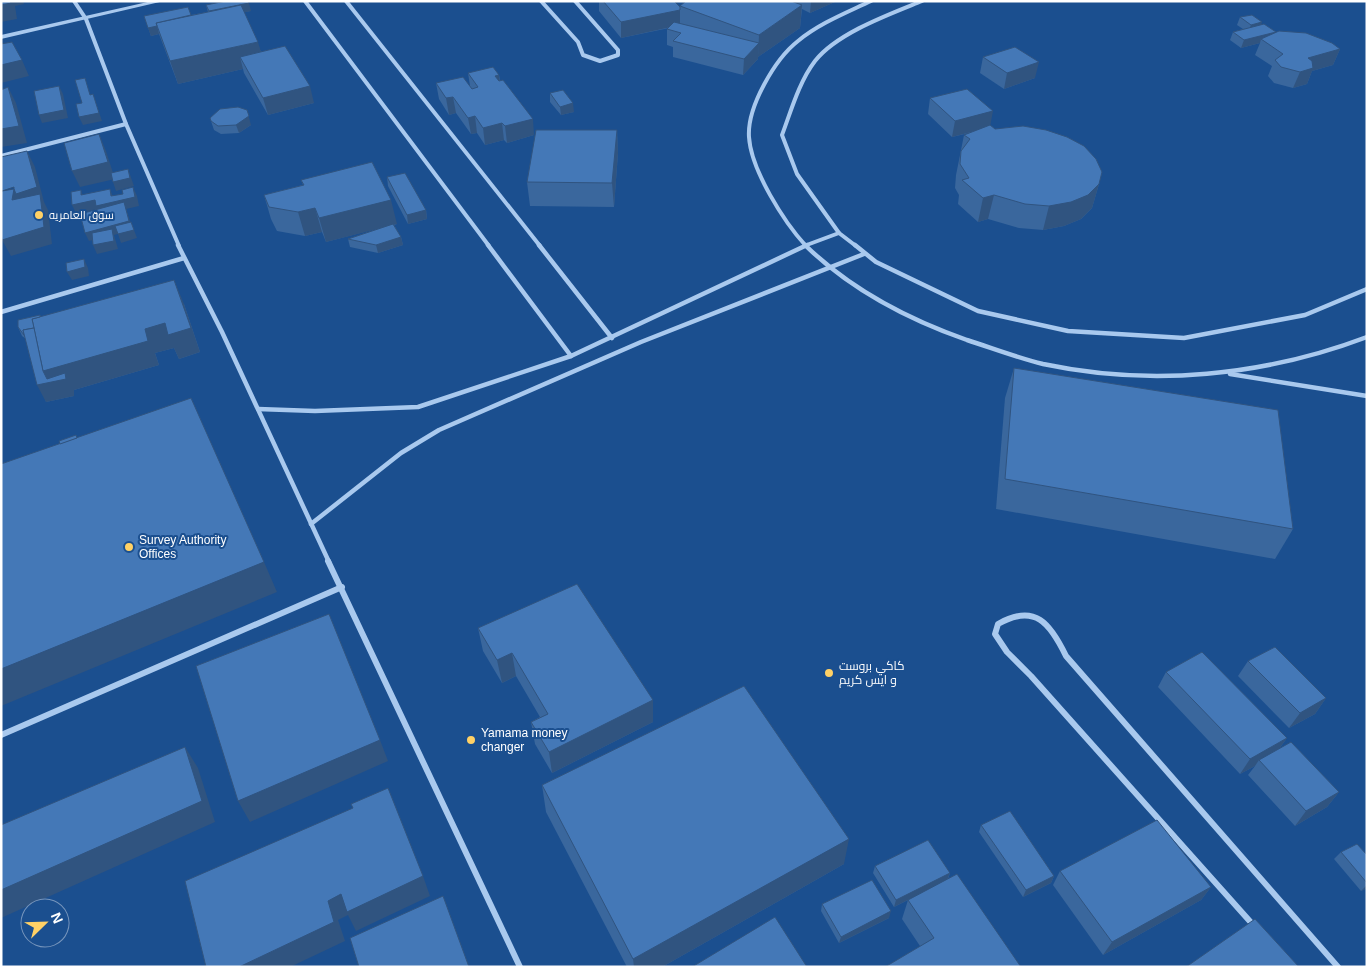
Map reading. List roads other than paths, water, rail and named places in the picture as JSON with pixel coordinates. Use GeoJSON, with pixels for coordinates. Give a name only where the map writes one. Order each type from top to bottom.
{"type":"FeatureCollection","features":[{"type":"Feature","properties":{"kind":"street"},"geometry":{"type":"LineString","coordinates":[[74,1],[86,19],[126,124],[184,258],[258,409],[391,696],[520,967]]}},
{"type":"Feature","properties":{"kind":"street"},"geometry":{"type":"LineString","coordinates":[[1,37],[161,1]]}},
{"type":"Feature","properties":{"kind":"street"},"geometry":{"type":"LineString","coordinates":[[306,1],[571,356]]}},
{"type":"Feature","properties":{"kind":"street"},"geometry":{"type":"LineString","coordinates":[[346,1],[612,338]]}},
{"type":"Feature","properties":{"kind":"street"},"geometry":{"type":"LineString","coordinates":[[541,1],[578,42],[583,55],[596,61],[605,61],[618,54],[616,45],[604,36],[575,1]]}},
{"type":"Feature","properties":{"kind":"street"},"geometry":{"type":"LineString","coordinates":[[870,1],[825,23],[788,51],[758,95],[749,136],[760,172],[783,216],[805,246],[830,267],[883,303],[962,340],[1049,365],[1143,375],[1224,373],[1300,360],[1367,337]]}},
{"type":"Feature","properties":{"kind":"street"},"geometry":{"type":"LineString","coordinates":[[922,1],[898,10],[850,35],[816,60],[795,98],[782,135],[797,174],[839,233],[864,254],[898,274],[978,311],[1068,331],[1184,338],[1305,316],[1367,289]]}},
{"type":"Feature","properties":{"kind":"street"},"geometry":{"type":"LineString","coordinates":[[1,156],[126,124]]}},
{"type":"Feature","properties":{"kind":"street"},"geometry":{"type":"LineString","coordinates":[[258,409],[315,412],[354,408],[418,407],[571,356],[805,246],[839,233]]}},
{"type":"Feature","properties":{"kind":"street"},"geometry":{"type":"LineString","coordinates":[[311,524],[402,453],[439,430],[641,342],[864,254]]}},
{"type":"Feature","properties":{"kind":"street"},"geometry":{"type":"LineString","coordinates":[[1,312],[184,258]]}},
{"type":"Feature","properties":{"kind":"street"},"geometry":{"type":"LineString","coordinates":[[1224,373],[1367,396]]}},
{"type":"Feature","properties":{"kind":"street"},"geometry":{"type":"LineString","coordinates":[[1,735],[342,587]]}},
{"type":"Feature","properties":{"kind":"street"},"geometry":{"type":"LineString","coordinates":[[1257,930],[1031,676],[1006,652],[995,634],[998,624],[1018,614],[1029,613],[1039,617],[1049,625],[1066,656],[1338,967]]}},
{"type":"Feature","properties":{"kind":"place","name":"سوق العامريه"},"geometry":{"type":"Point","coordinates":[39,215]}},
{"type":"Feature","properties":{"kind":"place","name":"Survey Authority Offices"},"geometry":{"type":"Point","coordinates":[129,547]}},
{"type":"Feature","properties":{"kind":"place","name":"كاكي بروست و ايس كريم"},"geometry":{"type":"Point","coordinates":[829,673]}},
{"type":"Feature","properties":{"kind":"place","name":"Yamama money changer"},"geometry":{"type":"Point","coordinates":[471,740]}}]}
